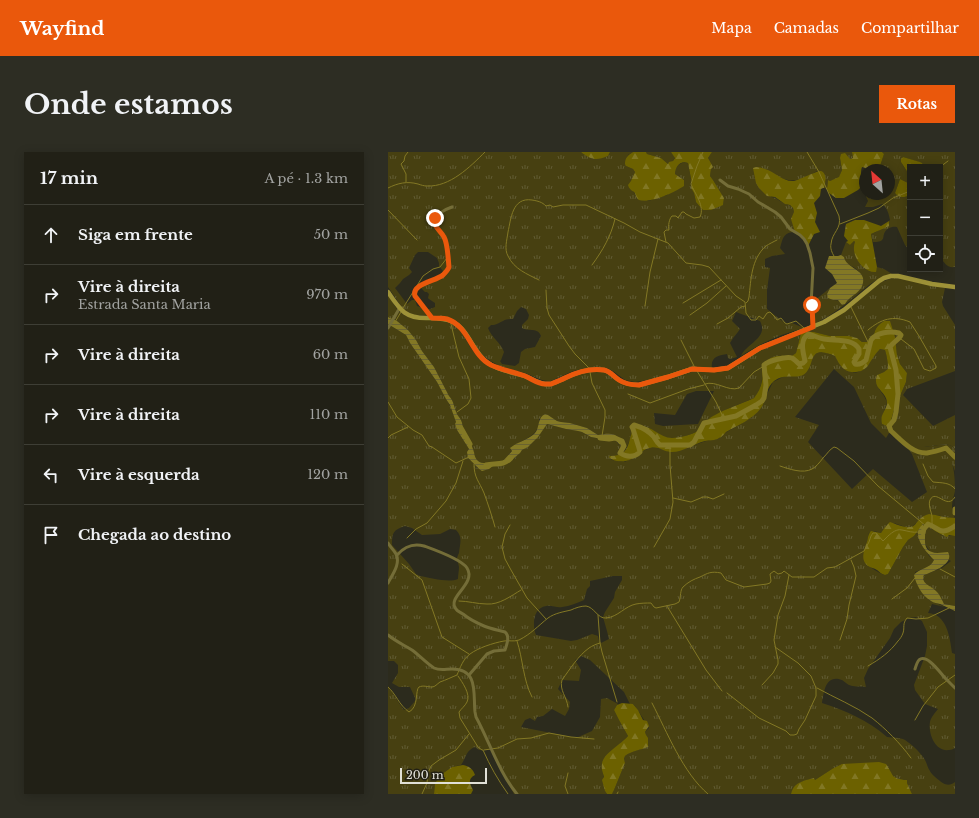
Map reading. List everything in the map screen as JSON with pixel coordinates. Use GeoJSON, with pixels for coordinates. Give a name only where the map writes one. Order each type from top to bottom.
{"type":"FeatureCollection","features":[{"type":"Feature","properties":{"kind":"street"},"geometry":{"type":"LineString","coordinates":[[720,180],[728,186],[738,188],[749,194],[758,202],[775,212],[790,229],[804,239],[810,253],[813,268],[813,327]]}},
{"type":"Feature","properties":{"kind":"street"},"geometry":{"type":"LineString","coordinates":[[432,318],[414,293],[418,287],[443,275],[448,269],[449,262],[446,242],[434,222],[435,218],[442,211],[452,207]]}},
{"type":"Feature","properties":{"kind":"street"},"geometry":{"type":"LineString","coordinates":[[388,292],[399,309],[411,316],[416,318],[448,319],[455,323],[469,339],[478,354],[489,364],[511,373],[545,384],[550,384],[587,370],[605,370],[623,382],[639,385],[692,369],[728,368],[760,348],[824,322],[844,310],[884,278],[898,276],[932,284],[955,287]]}},
{"type":"Feature","properties":{"kind":"street"},"geometry":{"type":"LineString","coordinates":[[388,327],[399,309]]}},
{"type":"Feature","properties":{"kind":"street"},"geometry":{"type":"LineString","coordinates":[[388,543],[396,555],[397,560],[396,566],[388,583]]}},
{"type":"Feature","properties":{"kind":"street"},"geometry":{"type":"LineString","coordinates":[[396,555],[408,547],[417,545],[424,546],[453,558],[467,567],[469,577],[468,582],[457,595],[454,607],[474,621],[505,632],[508,637],[505,649],[487,654],[469,675]]}},
{"type":"Feature","properties":{"kind":"street"},"geometry":{"type":"LineString","coordinates":[[388,635],[412,650],[434,668],[459,670],[469,675],[473,683],[476,717],[500,766],[517,794]]}},
{"type":"Feature","properties":{"kind":"street"},"geometry":{"type":"LineString","coordinates":[[915,669],[920,660],[923,659],[929,661],[955,688]]}},
{"type":"Feature","properties":{"kind":"green space"},"geometry":{"type":"Polygon","coordinates":[[[388,152],[581,152],[593,159],[608,156],[610,152],[633,152],[628,155],[626,166],[633,169],[635,172],[629,188],[633,191],[637,198],[648,201],[667,195],[684,180],[675,174],[675,169],[680,164],[688,163],[692,185],[691,188],[696,202],[723,205],[724,198],[710,176],[711,169],[708,158],[712,152],[852,152],[853,158],[840,158],[842,170],[839,178],[830,181],[828,180],[827,189],[824,188],[826,181],[817,171],[798,180],[789,180],[779,177],[771,197],[793,208],[795,232],[786,234],[783,238],[780,248],[785,254],[772,256],[765,259],[765,267],[770,268],[767,290],[767,309],[786,324],[792,323],[804,328],[771,339],[741,356],[744,351],[760,336],[762,327],[760,321],[736,312],[732,321],[740,329],[730,343],[737,357],[730,359],[728,358],[727,354],[718,356],[712,361],[712,368],[697,367],[655,379],[635,382],[625,380],[607,368],[594,367],[573,371],[551,381],[544,381],[492,362],[480,352],[458,322],[440,316],[415,315],[403,309],[388,287],[388,152]],[[418,252],[409,268],[412,272],[395,288],[407,304],[412,300],[415,300],[417,306],[423,306],[426,309],[430,309],[435,307],[435,303],[428,298],[429,294],[419,286],[442,274],[443,271],[439,266],[437,258],[428,252],[418,252]],[[521,307],[513,319],[507,319],[491,325],[488,328],[504,352],[500,361],[502,364],[515,366],[519,363],[521,352],[525,349],[535,347],[541,336],[540,333],[536,331],[522,328],[522,325],[528,319],[529,315],[526,309],[521,307]]]}},
{"type":"Feature","properties":{"kind":"green space"},"geometry":{"type":"Polygon","coordinates":[[[581,152],[610,152],[608,156],[600,159],[594,159],[581,152]]]}},
{"type":"Feature","properties":{"kind":"green space"},"geometry":{"type":"Polygon","coordinates":[[[633,152],[646,152],[647,154],[661,158],[668,164],[675,158],[671,152],[712,152],[708,158],[713,167],[711,169],[710,176],[724,198],[723,205],[711,210],[703,210],[696,202],[691,188],[692,184],[688,163],[685,162],[678,165],[675,174],[684,180],[684,186],[656,199],[644,201],[639,200],[628,185],[635,172],[625,164],[627,157],[633,152]]]}},
{"type":"Feature","properties":{"kind":"green space"},"geometry":{"type":"Polygon","coordinates":[[[646,152],[671,152],[675,157],[673,161],[668,164],[661,158],[647,154],[646,152]]]}},
{"type":"Feature","properties":{"kind":"green space"},"geometry":{"type":"Polygon","coordinates":[[[852,152],[882,152],[884,154],[881,164],[859,164],[859,189],[844,198],[836,198],[829,193],[827,189],[828,180],[830,181],[839,177],[842,170],[840,158],[841,154],[845,153],[850,159],[853,158],[852,152]]]}},
{"type":"Feature","properties":{"kind":"green space"},"geometry":{"type":"Polygon","coordinates":[[[882,152],[955,152],[955,267],[948,266],[943,261],[943,164],[923,164],[903,157],[901,162],[907,171],[907,182],[900,179],[895,193],[895,164],[881,164],[884,154],[882,152]]]}},
{"type":"Feature","properties":{"kind":"green space"},"geometry":{"type":"Polygon","coordinates":[[[903,157],[923,164],[907,164],[907,171],[901,162],[903,157]]]}},
{"type":"Feature","properties":{"kind":"green space"},"geometry":{"type":"Polygon","coordinates":[[[756,167],[769,170],[790,181],[794,181],[819,171],[823,172],[826,181],[824,188],[821,189],[820,196],[814,203],[817,213],[815,222],[820,232],[814,234],[808,246],[806,242],[795,232],[791,219],[794,212],[793,208],[775,197],[767,196],[759,188],[756,183],[753,168],[756,167]]]}},
{"type":"Feature","properties":{"kind":"green space"},"geometry":{"type":"Polygon","coordinates":[[[900,179],[907,182],[907,196],[898,196],[895,193],[900,179]]]}},
{"type":"Feature","properties":{"kind":"green space"},"geometry":{"type":"Polygon","coordinates":[[[895,193],[902,197],[907,196],[907,247],[897,227],[891,227],[888,229],[882,240],[879,242],[873,242],[871,234],[889,223],[890,220],[884,205],[882,204],[873,207],[865,207],[868,201],[895,200],[895,193]]]}},
{"type":"Feature","properties":{"kind":"green space"},"geometry":{"type":"Polygon","coordinates":[[[855,220],[864,220],[881,226],[889,221],[889,226],[871,234],[877,267],[876,272],[867,270],[859,262],[854,252],[854,241],[850,245],[846,242],[848,241],[844,236],[846,224],[855,220]]]}},
{"type":"Feature","properties":{"kind":"green space"},"geometry":{"type":"Polygon","coordinates":[[[854,241],[877,269],[877,267],[884,269],[892,274],[878,279],[849,302],[814,324],[814,301],[830,288],[827,294],[833,300],[847,301],[856,294],[862,286],[863,282],[860,273],[847,263],[841,255],[846,242],[850,245],[854,241]]]}},
{"type":"Feature","properties":{"kind":"green space"},"geometry":{"type":"Polygon","coordinates":[[[893,278],[945,288],[942,302],[943,306],[955,325],[955,371],[907,389],[903,395],[933,426],[955,415],[955,449],[946,444],[924,447],[907,447],[892,428],[886,438],[871,423],[854,387],[834,369],[795,417],[819,425],[808,442],[852,489],[873,469],[912,502],[927,492],[912,454],[928,455],[943,452],[950,458],[954,469],[955,491],[952,506],[955,518],[929,514],[919,520],[912,527],[908,528],[894,523],[887,524],[881,533],[874,531],[869,533],[867,541],[868,566],[885,575],[888,574],[908,540],[918,531],[918,535],[929,556],[934,560],[929,566],[915,572],[925,595],[929,600],[945,607],[932,604],[928,613],[934,614],[943,622],[949,634],[952,653],[955,654],[955,748],[944,750],[936,745],[931,736],[930,722],[938,709],[925,704],[915,690],[914,685],[925,656],[927,646],[927,632],[922,621],[916,617],[909,618],[901,622],[894,629],[890,638],[868,669],[864,678],[866,687],[852,686],[842,680],[832,680],[826,685],[822,703],[840,709],[856,717],[880,731],[887,737],[905,740],[921,755],[930,772],[934,776],[944,784],[949,785],[955,782],[955,794],[912,794],[907,780],[895,778],[888,767],[832,769],[815,780],[814,778],[800,783],[794,787],[791,794],[612,794],[625,763],[625,756],[648,747],[645,732],[649,728],[634,705],[630,704],[624,692],[590,660],[581,656],[575,660],[581,670],[579,681],[562,680],[558,689],[570,702],[569,709],[565,716],[552,709],[543,716],[537,717],[535,721],[530,718],[525,720],[521,727],[576,738],[592,731],[600,717],[601,699],[607,698],[618,704],[614,710],[628,736],[612,750],[604,763],[603,772],[607,794],[514,794],[491,750],[479,750],[475,747],[468,752],[461,765],[452,767],[442,774],[435,783],[434,794],[388,794],[388,686],[405,710],[409,708],[416,700],[410,687],[399,687],[392,683],[398,673],[398,665],[394,661],[388,661],[388,324],[406,335],[437,382],[454,413],[457,430],[469,449],[468,458],[477,468],[490,463],[481,463],[475,458],[473,449],[469,440],[465,436],[461,419],[457,414],[452,400],[434,367],[416,340],[408,330],[397,321],[388,317],[388,295],[398,310],[406,316],[419,319],[447,321],[453,324],[462,333],[471,348],[482,360],[542,385],[574,375],[595,371],[605,372],[624,384],[656,383],[691,372],[720,371],[758,350],[801,333],[796,353],[792,357],[784,355],[762,370],[761,385],[754,398],[717,414],[709,419],[694,433],[685,436],[667,438],[645,426],[631,434],[628,444],[622,453],[617,456],[610,456],[612,460],[625,462],[650,448],[658,447],[669,452],[677,451],[719,438],[751,418],[765,398],[773,382],[785,376],[800,376],[808,370],[813,356],[817,353],[824,352],[835,356],[841,365],[854,373],[866,368],[874,354],[880,349],[885,350],[888,370],[877,375],[879,389],[887,402],[881,420],[882,424],[889,427],[894,410],[906,382],[907,373],[900,364],[897,355],[895,337],[884,321],[880,323],[875,330],[874,335],[867,342],[862,342],[857,338],[849,336],[830,336],[814,332],[806,332],[820,326],[881,282],[893,278]],[[696,391],[687,394],[675,415],[654,413],[655,424],[663,426],[698,424],[714,391],[696,391]],[[548,415],[539,419],[539,424],[535,432],[510,449],[512,450],[504,461],[513,460],[522,450],[528,447],[536,439],[547,424],[582,432],[591,437],[602,439],[612,437],[619,445],[621,439],[612,434],[598,435],[587,428],[557,421],[548,415]],[[405,526],[394,532],[392,545],[416,574],[439,580],[458,579],[459,567],[457,559],[459,553],[460,535],[456,530],[450,529],[440,534],[422,535],[412,528],[405,526]],[[613,576],[590,581],[590,586],[587,589],[584,600],[565,607],[546,606],[538,610],[534,622],[536,635],[571,641],[592,634],[598,636],[601,643],[609,639],[603,617],[614,598],[615,592],[622,580],[622,576],[613,576]]]}},
{"type":"Feature","properties":{"kind":"green space"},"geometry":{"type":"Polygon","coordinates":[[[890,321],[895,337],[897,355],[900,364],[907,373],[906,382],[894,410],[889,427],[882,424],[881,421],[887,402],[886,398],[876,384],[877,375],[888,369],[885,350],[880,349],[867,367],[862,371],[856,372],[850,372],[844,369],[835,356],[819,352],[815,354],[810,367],[803,375],[782,377],[774,381],[769,387],[761,408],[749,419],[717,439],[705,441],[674,452],[659,448],[650,448],[625,461],[617,461],[609,457],[624,452],[627,448],[632,432],[639,426],[647,427],[668,438],[684,436],[698,430],[709,419],[724,410],[754,398],[761,385],[763,366],[773,357],[792,356],[796,353],[801,333],[814,332],[830,336],[849,336],[857,338],[862,342],[867,342],[874,335],[875,330],[880,323],[890,321]]]}},
{"type":"Feature","properties":{"kind":"green space"},"geometry":{"type":"Polygon","coordinates":[[[946,444],[955,449],[955,471],[951,461],[942,453],[938,452],[920,455],[912,454],[907,447],[924,447],[946,444]]]}},
{"type":"Feature","properties":{"kind":"green space"},"geometry":{"type":"Polygon","coordinates":[[[929,514],[955,518],[955,536],[949,535],[947,537],[935,531],[930,524],[923,524],[903,547],[888,574],[882,574],[866,564],[863,558],[871,531],[881,533],[890,522],[912,527],[922,517],[929,514]]]}},
{"type":"Feature","properties":{"kind":"green space"},"geometry":{"type":"Polygon","coordinates":[[[927,523],[932,525],[941,535],[955,536],[955,606],[944,604],[939,595],[923,580],[924,575],[942,568],[951,561],[931,552],[925,544],[923,524],[927,523]]]}},
{"type":"Feature","properties":{"kind":"green space"},"geometry":{"type":"Polygon","coordinates":[[[622,703],[633,704],[643,720],[647,721],[649,726],[645,732],[648,738],[648,747],[625,756],[625,763],[614,790],[612,794],[607,794],[602,780],[604,777],[602,768],[603,760],[609,752],[628,736],[614,710],[617,705],[622,703]]]}},
{"type":"Feature","properties":{"kind":"green space"},"geometry":{"type":"Polygon","coordinates":[[[879,762],[886,764],[895,777],[907,780],[912,794],[791,794],[792,790],[797,784],[814,778],[815,780],[842,764],[879,762]]]}},
{"type":"Feature","properties":{"kind":"green space"},"geometry":{"type":"Polygon","coordinates":[[[463,765],[470,768],[475,775],[470,780],[473,790],[471,794],[434,794],[435,783],[442,774],[452,767],[463,765]]]}},
{"type":"Feature","properties":{"kind":"shaded area"},"geometry":{"type":"Polygon","coordinates":[[[841,255],[862,275],[863,278],[862,287],[860,290],[842,305],[838,300],[828,298],[827,294],[830,288],[837,283],[832,274],[825,268],[829,256],[841,255]]]}},
{"type":"Feature","properties":{"kind":"shaded area"},"geometry":{"type":"Polygon","coordinates":[[[388,317],[397,321],[408,330],[434,367],[452,400],[457,414],[461,419],[465,436],[472,446],[477,460],[481,463],[490,463],[493,466],[489,469],[482,471],[468,458],[467,452],[469,449],[457,430],[450,405],[437,382],[406,335],[388,324],[388,317]]]}},
{"type":"Feature","properties":{"kind":"shaded area"},"geometry":{"type":"Polygon","coordinates":[[[545,414],[557,421],[587,428],[598,435],[609,434],[617,436],[622,440],[623,446],[612,437],[602,439],[591,437],[582,432],[547,424],[538,437],[528,447],[522,450],[513,459],[503,461],[512,451],[510,448],[535,433],[542,416],[545,414]]]}},
{"type":"Feature","properties":{"kind":"shaded area"},"geometry":{"type":"Polygon","coordinates":[[[923,524],[927,548],[934,553],[948,552],[949,556],[946,564],[924,575],[923,580],[938,593],[944,604],[955,606],[955,611],[928,599],[922,593],[916,582],[914,575],[930,565],[934,560],[923,548],[919,540],[918,531],[923,524]]]}},
{"type":"Feature","properties":{"kind":"waterway"},"geometry":{"type":"LineString","coordinates":[[406,182],[406,174],[401,164],[408,152]]}},
{"type":"Feature","properties":{"kind":"waterway"},"geometry":{"type":"LineString","coordinates":[[388,188],[406,183],[414,183],[424,186],[444,183],[459,175],[485,152]]}},
{"type":"Feature","properties":{"kind":"waterway"},"geometry":{"type":"LineString","coordinates":[[666,242],[664,232],[669,230],[669,223],[672,216],[676,216],[678,218],[682,212],[684,212],[694,218],[700,217],[701,209],[699,200],[691,184],[703,152]]}},
{"type":"Feature","properties":{"kind":"waterway"},"geometry":{"type":"LineString","coordinates":[[807,152],[819,172],[839,216],[839,224],[833,236],[831,246],[834,256]]}},
{"type":"Feature","properties":{"kind":"waterway"},"geometry":{"type":"LineString","coordinates":[[943,165],[948,161]]}},
{"type":"Feature","properties":{"kind":"waterway"},"geometry":{"type":"LineString","coordinates":[[840,224],[879,208],[893,198],[907,192]]}},
{"type":"Feature","properties":{"kind":"waterway"},"geometry":{"type":"LineString","coordinates":[[539,280],[517,268],[511,261],[506,250],[508,232],[516,205],[525,200],[532,200],[546,206],[550,205],[553,207],[563,205],[586,205],[640,232],[668,243],[686,263],[709,267],[736,296],[745,302],[746,313],[751,320],[756,320],[759,316],[763,319],[767,313],[770,312],[777,320],[781,318],[787,324],[796,321],[804,328]]}},
{"type":"Feature","properties":{"kind":"waterway"},"geometry":{"type":"LineString","coordinates":[[388,210],[417,240]]}},
{"type":"Feature","properties":{"kind":"waterway"},"geometry":{"type":"LineString","coordinates":[[592,265],[606,243],[615,219]]}},
{"type":"Feature","properties":{"kind":"waterway"},"geometry":{"type":"LineString","coordinates":[[645,306],[650,272],[658,239]]}},
{"type":"Feature","properties":{"kind":"waterway"},"geometry":{"type":"LineString","coordinates":[[746,303],[749,297],[751,277],[757,257],[766,246],[777,240]]}},
{"type":"Feature","properties":{"kind":"waterway"},"geometry":{"type":"LineString","coordinates":[[403,308],[423,276],[433,269],[440,267],[447,258]]}},
{"type":"Feature","properties":{"kind":"waterway"},"geometry":{"type":"LineString","coordinates":[[683,303],[721,280]]}},
{"type":"Feature","properties":{"kind":"waterway"},"geometry":{"type":"LineString","coordinates":[[690,315],[707,303],[726,286]]}},
{"type":"Feature","properties":{"kind":"waterway"},"geometry":{"type":"LineString","coordinates":[[546,290],[549,315],[569,346],[589,369]]}},
{"type":"Feature","properties":{"kind":"waterway"},"geometry":{"type":"LineString","coordinates":[[717,324],[728,318],[741,307],[745,306]]}},
{"type":"Feature","properties":{"kind":"waterway"},"geometry":{"type":"LineString","coordinates":[[851,307],[870,346]]}},
{"type":"Feature","properties":{"kind":"waterway"},"geometry":{"type":"LineString","coordinates":[[395,322],[401,312]]}},
{"type":"Feature","properties":{"kind":"waterway"},"geometry":{"type":"LineString","coordinates":[[868,330],[878,323],[888,319],[898,319],[910,322],[936,368],[930,371],[924,369],[914,349],[901,339],[898,339]]}},
{"type":"Feature","properties":{"kind":"waterway"},"geometry":{"type":"LineString","coordinates":[[451,324],[459,357],[469,379],[471,398],[468,404],[457,412]]}},
{"type":"Feature","properties":{"kind":"waterway"},"geometry":{"type":"LineString","coordinates":[[600,438],[615,438],[622,441],[624,446],[620,453],[630,456],[640,452],[632,427],[634,425],[650,433],[660,445],[690,445],[694,442],[704,423],[736,416],[762,401],[764,398],[766,385],[764,365],[766,363],[777,359],[786,358],[793,358],[799,364],[803,363],[805,361],[803,342],[809,334],[818,338],[853,343],[859,349],[859,354],[854,362],[855,364],[858,364],[866,360],[871,340],[874,337],[880,334],[892,332],[899,333],[901,335],[890,347],[896,370],[898,394],[894,420],[889,426],[891,431],[912,449],[922,453],[927,453],[946,448],[955,457]]}},
{"type":"Feature","properties":{"kind":"waterway"},"geometry":{"type":"LineString","coordinates":[[681,340],[695,368]]}},
{"type":"Feature","properties":{"kind":"waterway"},"geometry":{"type":"LineString","coordinates":[[705,384],[709,383],[735,389],[739,388],[754,372],[764,366]]}},
{"type":"Feature","properties":{"kind":"waterway"},"geometry":{"type":"LineString","coordinates":[[697,371],[716,402],[724,419]]}},
{"type":"Feature","properties":{"kind":"waterway"},"geometry":{"type":"LineString","coordinates":[[590,372],[592,383],[605,410],[602,436]]}},
{"type":"Feature","properties":{"kind":"waterway"},"geometry":{"type":"LineString","coordinates":[[628,394],[650,403],[688,389],[704,385]]}},
{"type":"Feature","properties":{"kind":"waterway"},"geometry":{"type":"LineString","coordinates":[[388,402],[397,417],[413,430],[422,435],[429,446],[456,463],[469,457]]}},
{"type":"Feature","properties":{"kind":"waterway"},"geometry":{"type":"LineString","coordinates":[[388,438],[408,427]]}},
{"type":"Feature","properties":{"kind":"waterway"},"geometry":{"type":"LineString","coordinates":[[461,428],[470,444]]}},
{"type":"Feature","properties":{"kind":"waterway"},"geometry":{"type":"LineString","coordinates":[[654,547],[670,519],[673,502],[670,445]]}},
{"type":"Feature","properties":{"kind":"waterway"},"geometry":{"type":"LineString","coordinates":[[780,466],[804,471],[812,469],[828,452],[834,447],[837,448],[854,461],[878,486],[926,526]]}},
{"type":"Feature","properties":{"kind":"waterway"},"geometry":{"type":"LineString","coordinates":[[486,465],[502,463],[511,458]]}},
{"type":"Feature","properties":{"kind":"waterway"},"geometry":{"type":"LineString","coordinates":[[407,538],[416,529],[427,523],[446,501],[456,483],[463,461]]}},
{"type":"Feature","properties":{"kind":"waterway"},"geometry":{"type":"LineString","coordinates":[[474,464],[476,476],[484,493],[495,527]]}},
{"type":"Feature","properties":{"kind":"waterway"},"geometry":{"type":"LineString","coordinates":[[923,464],[928,476],[933,482],[948,484],[955,489]]}},
{"type":"Feature","properties":{"kind":"waterway"},"geometry":{"type":"LineString","coordinates":[[673,498],[691,502],[703,497],[713,499],[724,494]]}},
{"type":"Feature","properties":{"kind":"waterway"},"geometry":{"type":"LineString","coordinates":[[932,526],[932,516],[929,504],[932,497],[935,496],[949,502],[955,497]]}},
{"type":"Feature","properties":{"kind":"waterway"},"geometry":{"type":"LineString","coordinates":[[923,533],[928,524],[940,531],[946,531],[955,526]]}},
{"type":"Feature","properties":{"kind":"waterway"},"geometry":{"type":"LineString","coordinates":[[510,525],[505,534],[502,547],[505,559],[527,598],[546,619]]}},
{"type":"Feature","properties":{"kind":"waterway"},"geometry":{"type":"LineString","coordinates":[[388,687],[409,712],[416,703],[417,691],[419,687],[433,687],[440,682],[457,675],[464,661],[473,652],[495,643],[519,640],[531,633],[548,618],[556,614],[586,606],[591,608],[601,617],[606,618],[614,616],[636,604],[651,603],[656,608],[675,604],[679,602],[681,590],[685,585],[712,572],[721,573],[726,580],[744,587],[770,583],[770,574],[774,571],[778,574],[784,571],[792,577],[814,577],[827,568],[835,567],[864,551],[873,533],[876,533],[883,541],[897,530],[919,532]]}},
{"type":"Feature","properties":{"kind":"waterway"},"geometry":{"type":"LineString","coordinates":[[840,640],[847,619],[856,576],[851,560]]}},
{"type":"Feature","properties":{"kind":"waterway"},"geometry":{"type":"LineString","coordinates":[[402,564],[422,580],[442,637],[469,654]]}},
{"type":"Feature","properties":{"kind":"waterway"},"geometry":{"type":"LineString","coordinates":[[940,569],[955,577]]}},
{"type":"Feature","properties":{"kind":"waterway"},"geometry":{"type":"LineString","coordinates":[[762,685],[773,673],[778,664],[774,640],[778,615],[785,596],[789,575]]}},
{"type":"Feature","properties":{"kind":"waterway"},"geometry":{"type":"LineString","coordinates":[[892,599],[907,588],[915,578]]}},
{"type":"Feature","properties":{"kind":"waterway"},"geometry":{"type":"LineString","coordinates":[[459,601],[491,604],[505,600],[521,590]]}},
{"type":"Feature","properties":{"kind":"waterway"},"geometry":{"type":"LineString","coordinates":[[667,606],[706,670],[722,691]]}},
{"type":"Feature","properties":{"kind":"waterway"},"geometry":{"type":"LineString","coordinates":[[868,666],[892,649],[902,636],[905,620],[907,618],[928,618],[949,608]]}},
{"type":"Feature","properties":{"kind":"waterway"},"geometry":{"type":"LineString","coordinates":[[598,615],[600,643],[617,702]]}},
{"type":"Feature","properties":{"kind":"waterway"},"geometry":{"type":"LineString","coordinates":[[517,641],[527,684],[532,697]]}},
{"type":"Feature","properties":{"kind":"waterway"},"geometry":{"type":"LineString","coordinates":[[568,707],[562,690],[562,680],[585,651],[600,643]]}},
{"type":"Feature","properties":{"kind":"waterway"},"geometry":{"type":"LineString","coordinates":[[727,693],[759,718],[786,731],[790,735],[797,734],[816,696],[816,688],[811,676],[798,663],[775,647]]}},
{"type":"Feature","properties":{"kind":"waterway"},"geometry":{"type":"LineString","coordinates":[[915,720],[923,706],[938,687],[955,675]]}},
{"type":"Feature","properties":{"kind":"waterway"},"geometry":{"type":"LineString","coordinates":[[458,676],[466,688],[468,695],[467,702],[459,712],[460,718],[478,747],[483,750],[494,773],[508,794]]}},
{"type":"Feature","properties":{"kind":"waterway"},"geometry":{"type":"LineString","coordinates":[[817,688],[872,718],[893,736],[911,758]]}},
{"type":"Feature","properties":{"kind":"waterway"},"geometry":{"type":"LineString","coordinates":[[652,703],[683,764],[708,794]]}},
{"type":"Feature","properties":{"kind":"waterway"},"geometry":{"type":"LineString","coordinates":[[484,750],[498,748],[517,739],[531,738],[549,733],[594,739]]}},
{"type":"Feature","properties":{"kind":"waterway"},"geometry":{"type":"LineString","coordinates":[[422,794],[427,783],[428,773],[431,766],[456,750],[469,734]]}},
{"type":"Feature","properties":{"kind":"waterway"},"geometry":{"type":"LineString","coordinates":[[568,773],[565,786],[568,794]]}},
{"type":"Feature","properties":{"kind":"route"},"geometry":{"type":"LineString","coordinates":[[435,218],[435,225],[446,242],[449,267],[443,275],[418,287],[414,291],[415,296],[432,318],[448,319],[459,326],[478,354],[489,364],[502,370],[545,384],[554,383],[576,373],[587,370],[605,370],[623,382],[639,385],[692,369],[714,370],[728,368],[760,348],[813,327],[812,305]]}}]}
